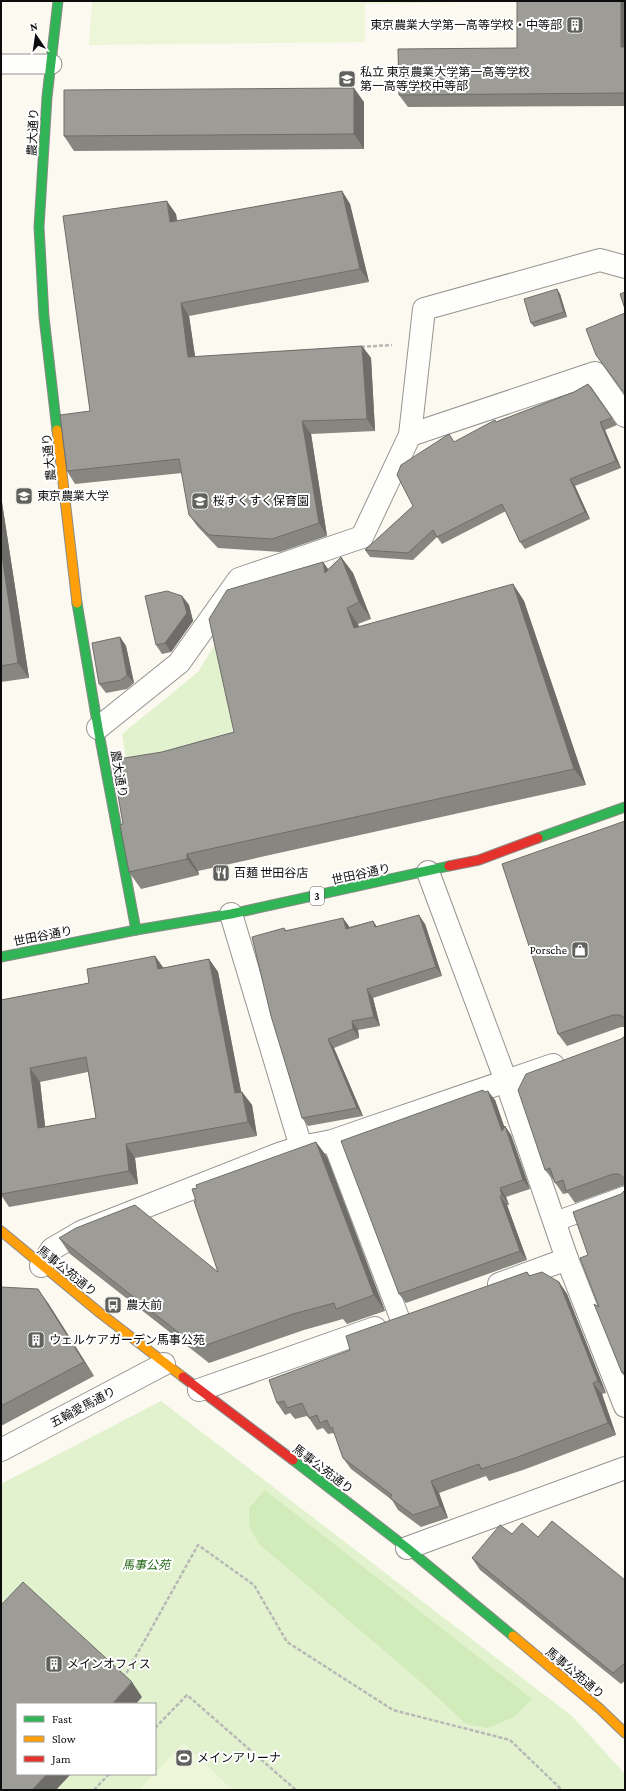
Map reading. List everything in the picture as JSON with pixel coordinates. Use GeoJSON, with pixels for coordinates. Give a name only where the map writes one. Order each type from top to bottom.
{"type":"FeatureCollection","features":[{"type":"Feature","properties":{"kind":"street","name":"農大通り"},"geometry":{"type":"LineString","coordinates":[[58,1],[47,98],[39,227],[44,317],[75,591],[98,728],[136,930]]}},
{"type":"Feature","properties":{"kind":"street"},"geometry":{"type":"LineString","coordinates":[[98,728],[179,663],[239,579],[362,537],[410,434],[424,309],[600,260],[625,267]]}},
{"type":"Feature","properties":{"kind":"street"},"geometry":{"type":"LineString","coordinates":[[410,434],[595,374],[625,416]]}},
{"type":"Feature","properties":{"kind":"street","name":"世田谷通り"},"geometry":{"type":"LineString","coordinates":[[1,957],[136,930],[231,914],[479,860],[625,807]]}},
{"type":"Feature","properties":{"kind":"street"},"geometry":{"type":"LineString","coordinates":[[428,872],[506,1081],[554,1222],[625,1406]]}},
{"type":"Feature","properties":{"kind":"street"},"geometry":{"type":"LineString","coordinates":[[231,914],[301,1146]]}},
{"type":"Feature","properties":{"kind":"street"},"geometry":{"type":"LineString","coordinates":[[41,1266],[52,1249],[81,1232],[301,1146],[332,1141],[573,1058]]}},
{"type":"Feature","properties":{"kind":"street","name":"馬事公苑通り"},"geometry":{"type":"LineString","coordinates":[[1,1231],[41,1266],[164,1364],[407,1548],[599,1708],[625,1733]]}},
{"type":"Feature","properties":{"kind":"street"},"geometry":{"type":"LineString","coordinates":[[480,1290],[568,1259]]}},
{"type":"Feature","properties":{"kind":"street"},"geometry":{"type":"LineString","coordinates":[[198,1390],[422,1311]]}},
{"type":"Feature","properties":{"kind":"street","name":"五輪愛馬通り"},"geometry":{"type":"LineString","coordinates":[[1,1450],[164,1364]]}},
{"type":"Feature","properties":{"kind":"street"},"geometry":{"type":"LineString","coordinates":[[407,1548],[625,1468]]}},
{"type":"Feature","properties":{"kind":"lane"},"geometry":{"type":"LineString","coordinates":[[1,64],[52,64]]}},
{"type":"Feature","properties":{"kind":"lane"},"geometry":{"type":"LineString","coordinates":[[332,1141],[400,1319]]}},
{"type":"Feature","properties":{"kind":"lane"},"geometry":{"type":"LineString","coordinates":[[554,1222],[625,1196]]}},
{"type":"Feature","properties":{"kind":"path"},"geometry":{"type":"LineString","coordinates":[[358,347],[421,343]]}},
{"type":"Feature","properties":{"kind":"path"},"geometry":{"type":"LineString","coordinates":[[117,1683],[127,1672],[198,1545],[254,1585],[287,1642],[393,1710],[510,1740],[562,1790]]}},
{"type":"Feature","properties":{"kind":"path"},"geometry":{"type":"LineString","coordinates":[[156,1727],[187,1695],[296,1790]]}},
{"type":"Feature","properties":{"kind":"path"},"geometry":{"type":"LineString","coordinates":[[94,1790],[108,1775]]}},
{"type":"Feature","properties":{"kind":"green space"},"geometry":{"type":"Polygon","coordinates":[[[92,1],[469,1],[365,4],[365,42],[89,45],[92,1]]]}},
{"type":"Feature","properties":{"kind":"green space"},"geometry":{"type":"Polygon","coordinates":[[[217,641],[237,730],[127,764],[122,734],[198,672],[217,641]]]}},
{"type":"Feature","properties":{"kind":"green space","name":"馬事公苑"},"geometry":{"type":"Polygon","coordinates":[[[161,1401],[572,1716],[625,1774],[625,1790],[1,1790],[1,1484],[161,1401]]]}},
{"type":"Feature","properties":{"kind":"green space"},"geometry":{"type":"Polygon","coordinates":[[[265,1490],[532,1699],[514,1717],[488,1728],[466,1724],[422,1683],[259,1544],[249,1526],[249,1508],[265,1490]]]}},
{"type":"Feature","properties":{"kind":"green space","name":"メインアリーナ"},"geometry":{"type":"Polygon","coordinates":[[[183,1743],[233,1790],[139,1790],[153,1775],[156,1775],[156,1772],[183,1743]]]}},
{"type":"Feature","properties":{"kind":"building"},"geometry":{"type":"Polygon","coordinates":[[[517,1],[621,1],[621,47],[625,47],[625,93],[399,95],[398,49],[517,48],[517,1]]]}},
{"type":"Feature","properties":{"kind":"building"},"geometry":{"type":"Polygon","coordinates":[[[354,88],[354,134],[64,136],[64,90],[354,88]]]}},
{"type":"Feature","properties":{"kind":"building"},"geometry":{"type":"Polygon","coordinates":[[[342,191],[360,269],[181,303],[188,357],[362,346],[367,419],[302,421],[319,523],[272,539],[209,535],[189,515],[179,459],[67,471],[60,415],[90,411],[63,216],[167,201],[170,222],[342,191]]]}},
{"type":"Feature","properties":{"kind":"building"},"geometry":{"type":"Polygon","coordinates":[[[557,289],[564,312],[531,323],[524,299],[557,289]]]}},
{"type":"Feature","properties":{"kind":"building"},"geometry":{"type":"Polygon","coordinates":[[[625,292],[625,309],[620,294],[625,292]]]}},
{"type":"Feature","properties":{"kind":"building"},"geometry":{"type":"Polygon","coordinates":[[[625,313],[625,394],[596,355],[586,329],[625,313]]]}},
{"type":"Feature","properties":{"kind":"building"},"geometry":{"type":"Polygon","coordinates":[[[588,384],[612,418],[600,422],[616,461],[570,479],[585,512],[520,542],[502,504],[437,537],[433,530],[408,553],[365,550],[413,506],[397,475],[401,465],[449,434],[454,442],[495,420],[496,422],[574,392],[588,384]]]}},
{"type":"Feature","properties":{"kind":"building"},"geometry":{"type":"Polygon","coordinates":[[[1,549],[18,663],[1,666],[1,549]]]}},
{"type":"Feature","properties":{"kind":"building"},"geometry":{"type":"Polygon","coordinates":[[[341,557],[359,602],[347,608],[354,628],[513,584],[574,769],[187,854],[187,859],[129,872],[120,825],[123,824],[112,760],[162,752],[234,732],[209,619],[227,590],[323,562],[325,573],[341,557]]]}},
{"type":"Feature","properties":{"kind":"building"},"geometry":{"type":"Polygon","coordinates":[[[167,591],[182,596],[187,613],[165,643],[156,645],[145,596],[167,591]]]}},
{"type":"Feature","properties":{"kind":"building"},"geometry":{"type":"Polygon","coordinates":[[[120,637],[127,675],[121,680],[99,684],[92,643],[120,637]]]}},
{"type":"Feature","properties":{"kind":"building","name":"Porsche"},"geometry":{"type":"Polygon","coordinates":[[[625,821],[625,1018],[620,1015],[613,1015],[558,1034],[502,864],[625,821]]]}},
{"type":"Feature","properties":{"kind":"building"},"geometry":{"type":"Polygon","coordinates":[[[419,915],[436,967],[367,989],[374,1017],[352,1021],[353,1029],[328,1039],[357,1108],[302,1118],[271,1016],[252,937],[284,928],[285,931],[343,918],[346,929],[373,921],[375,927],[419,915]]]}},
{"type":"Feature","properties":{"kind":"building"},"geometry":{"type":"Polygon","coordinates":[[[155,956],[158,969],[209,959],[235,1093],[242,1092],[248,1122],[126,1144],[129,1171],[1,1194],[1,1000],[89,983],[87,969],[155,956]],[[86,1057],[30,1068],[38,1128],[96,1118],[86,1057]]]}},
{"type":"Feature","properties":{"kind":"building"},"geometry":{"type":"Polygon","coordinates":[[[625,1036],[625,1179],[619,1174],[613,1174],[566,1191],[563,1180],[555,1183],[550,1168],[545,1170],[518,1090],[526,1074],[621,1039],[625,1036]]]}},
{"type":"Feature","properties":{"kind":"building"},"geometry":{"type":"Polygon","coordinates":[[[483,1090],[484,1092],[488,1091],[502,1131],[505,1126],[523,1180],[500,1188],[502,1195],[500,1196],[520,1251],[399,1294],[341,1141],[483,1090]]]}},
{"type":"Feature","properties":{"kind":"building"},"geometry":{"type":"Polygon","coordinates":[[[316,1142],[374,1295],[336,1309],[334,1303],[293,1314],[198,1348],[59,1238],[76,1228],[135,1205],[218,1272],[194,1201],[196,1201],[192,1189],[197,1188],[196,1185],[316,1142]]]}},
{"type":"Feature","properties":{"kind":"building"},"geometry":{"type":"Polygon","coordinates":[[[625,1190],[625,1371],[622,1373],[594,1304],[599,1307],[580,1258],[588,1255],[573,1212],[621,1194],[625,1190]]]}},
{"type":"Feature","properties":{"kind":"building"},"geometry":{"type":"Polygon","coordinates":[[[527,1272],[529,1276],[542,1272],[559,1282],[598,1381],[593,1383],[608,1423],[515,1458],[481,1469],[479,1464],[431,1481],[440,1506],[413,1515],[390,1498],[392,1495],[343,1458],[332,1427],[330,1428],[327,1420],[320,1423],[317,1415],[309,1418],[302,1403],[287,1408],[284,1401],[277,1403],[269,1380],[350,1350],[346,1336],[527,1272]]]}},
{"type":"Feature","properties":{"kind":"building","name":"ウェルケアガーデン馬事公苑"},"geometry":{"type":"Polygon","coordinates":[[[1,1287],[38,1289],[84,1362],[1,1406],[1,1287]]]}},
{"type":"Feature","properties":{"kind":"building"},"geometry":{"type":"Polygon","coordinates":[[[552,1521],[625,1580],[625,1663],[613,1673],[472,1558],[500,1525],[512,1534],[522,1523],[538,1537],[552,1521]]]}},
{"type":"Feature","properties":{"kind":"building","name":"メインオフィス"},"geometry":{"type":"Polygon","coordinates":[[[23,1582],[132,1682],[113,1703],[16,1703],[16,1775],[46,1775],[32,1790],[1,1790],[1,1605],[23,1582]]]}},
{"type":"Feature","properties":{"kind":"traffic: fast"},"geometry":{"type":"LineString","coordinates":[[57,430],[44,317],[39,227],[47,97],[58,1]]}},
{"type":"Feature","properties":{"kind":"traffic: fast"},"geometry":{"type":"LineString","coordinates":[[77,603],[98,728],[136,930]]}},
{"type":"Feature","properties":{"kind":"traffic: fast"},"geometry":{"type":"LineString","coordinates":[[538,838],[625,807]]}},
{"type":"Feature","properties":{"kind":"traffic: fast"},"geometry":{"type":"LineString","coordinates":[[1,957],[136,930],[231,914],[449,866]]}},
{"type":"Feature","properties":{"kind":"traffic: fast"},"geometry":{"type":"LineString","coordinates":[[293,1460],[407,1548],[513,1636]]}},
{"type":"Feature","properties":{"kind":"traffic: slow"},"geometry":{"type":"LineString","coordinates":[[57,430],[77,603]]}},
{"type":"Feature","properties":{"kind":"traffic: slow"},"geometry":{"type":"LineString","coordinates":[[1,1231],[100,1313],[183,1377]]}},
{"type":"Feature","properties":{"kind":"traffic: slow"},"geometry":{"type":"LineString","coordinates":[[513,1636],[599,1708],[625,1733]]}},
{"type":"Feature","properties":{"kind":"traffic: jam"},"geometry":{"type":"LineString","coordinates":[[449,866],[479,860],[538,838]]}},
{"type":"Feature","properties":{"kind":"traffic: jam"},"geometry":{"type":"LineString","coordinates":[[183,1377],[293,1460]]}},
{"type":"Feature","properties":{"kind":"place","name":"東京農業大学第一高等学校・中等部"},"geometry":{"type":"Point","coordinates":[575,25]}},
{"type":"Feature","properties":{"kind":"place","name":"私立 東京農業大学第一高等学校 第一高等学校中等部"},"geometry":{"type":"Point","coordinates":[347,79]}},
{"type":"Feature","properties":{"kind":"place","name":"東京農業大学"},"geometry":{"type":"Point","coordinates":[24,496]}},
{"type":"Feature","properties":{"kind":"place","name":"桜すくすく保育園"},"geometry":{"type":"Point","coordinates":[200,501]}},
{"type":"Feature","properties":{"kind":"place","name":"百麺 世田谷店"},"geometry":{"type":"Point","coordinates":[221,873]}},
{"type":"Feature","properties":{"kind":"place","name":"Porsche"},"geometry":{"type":"Point","coordinates":[580,950]}},
{"type":"Feature","properties":{"kind":"place","name":"農大前"},"geometry":{"type":"Point","coordinates":[113,1305]}},
{"type":"Feature","properties":{"kind":"place","name":"ウェルケアガーデン馬事公苑"},"geometry":{"type":"Point","coordinates":[36,1340]}},
{"type":"Feature","properties":{"kind":"place","name":"メインオフィス"},"geometry":{"type":"Point","coordinates":[54,1664]}},
{"type":"Feature","properties":{"kind":"place","name":"メインアリーナ"},"geometry":{"type":"Point","coordinates":[184,1758]}}]}
